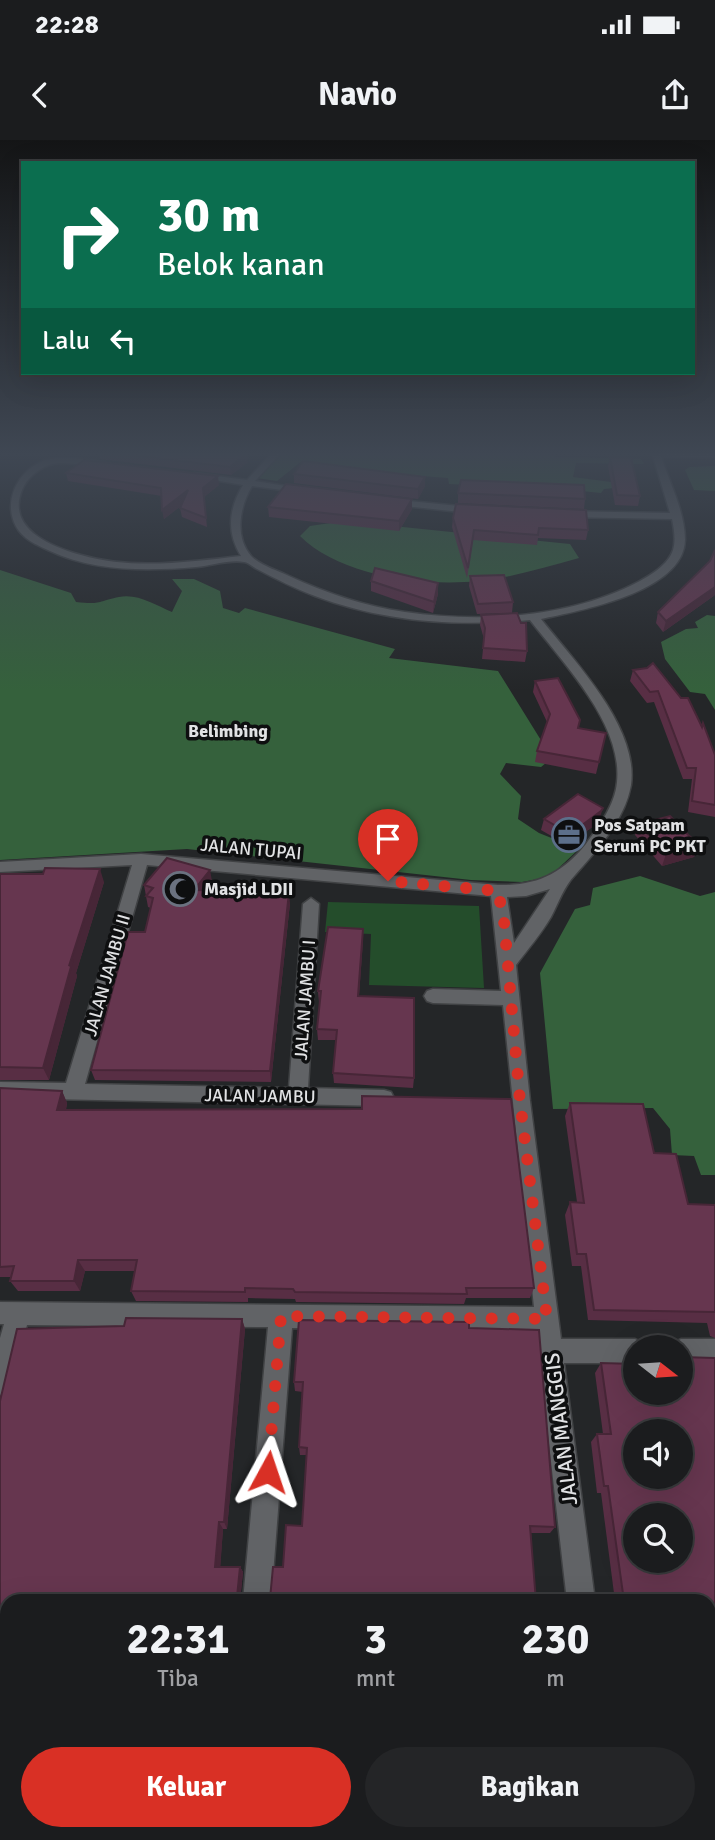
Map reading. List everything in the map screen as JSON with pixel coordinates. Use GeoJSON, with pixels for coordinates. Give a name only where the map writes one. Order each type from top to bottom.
{"type":"FeatureCollection","features":[{"type":"Feature","properties":{"kind":"street"},"geometry":{"type":"LineString","coordinates":[[27,532],[30,537],[64,552],[91,559],[155,565],[248,558]]}},
{"type":"Feature","properties":{"kind":"street"},"geometry":{"type":"LineString","coordinates":[[237,532],[248,558],[293,583],[382,611],[468,620],[534,618],[610,598],[653,578],[670,563],[679,548],[681,532]]}},
{"type":"Feature","properties":{"kind":"street"},"geometry":{"type":"LineString","coordinates":[[508,964],[543,916],[567,872],[592,846],[618,804],[625,781],[624,756],[615,732],[534,618]]}},
{"type":"Feature","properties":{"kind":"street","name":"JALAN TUPAI"},"geometry":{"type":"LineString","coordinates":[[0,867],[141,859],[526,892],[546,886],[567,872]]}},
{"type":"Feature","properties":{"kind":"street","name":"JALAN JAMBU II"},"geometry":{"type":"LineString","coordinates":[[73,1092],[141,859]]}},
{"type":"Feature","properties":{"kind":"street","name":"JALAN MANGGIS"},"geometry":{"type":"LineString","coordinates":[[498,891],[511,998],[513,1101],[547,1319],[580,1594]]}},
{"type":"Feature","properties":{"kind":"street","name":"JALAN JAMBU I"},"geometry":{"type":"LineString","coordinates":[[298,1097],[311,904]]}},
{"type":"Feature","properties":{"kind":"street"},"geometry":{"type":"LineString","coordinates":[[433,996],[511,998]]}},
{"type":"Feature","properties":{"kind":"street","name":"JALAN JAMBU"},"geometry":{"type":"LineString","coordinates":[[0,1090],[409,1099]]}},
{"type":"Feature","properties":{"kind":"street"},"geometry":{"type":"LineString","coordinates":[[0,1382],[9,1313],[547,1319]]}},
{"type":"Feature","properties":{"kind":"street"},"geometry":{"type":"LineString","coordinates":[[258,1594],[281,1316]]}},
{"type":"Feature","properties":{"kind":"street"},"geometry":{"type":"LineString","coordinates":[[551,1350],[623,1351]]}},
{"type":"Feature","properties":{"kind":"street"},"geometry":{"type":"LineString","coordinates":[[693,1351],[715,1352]]}},
{"type":"Feature","properties":{"kind":"green space"},"geometry":{"type":"Polygon","coordinates":[[[304,532],[455,532],[570,544],[579,558],[481,581],[426,582],[369,572],[343,563],[319,551],[300,536],[304,532]]]}},
{"type":"Feature","properties":{"kind":"green space"},"geometry":{"type":"Polygon","coordinates":[[[0,570],[71,593],[76,602],[95,603],[126,596],[146,600],[172,612],[182,591],[172,579],[194,579],[220,591],[223,608],[239,613],[245,608],[395,649],[389,658],[498,671],[552,758],[541,767],[506,763],[500,774],[521,796],[518,819],[539,833],[579,849],[549,877],[522,882],[471,880],[187,849],[0,860],[0,570]]]}},
{"type":"Feature","properties":{"kind":"green space"},"geometry":{"type":"Polygon","coordinates":[[[707,615],[715,616],[715,710],[705,694],[690,692],[665,659],[661,642],[686,629],[698,628],[695,622],[707,615]]]}},
{"type":"Feature","properties":{"kind":"green space"},"geometry":{"type":"Polygon","coordinates":[[[640,876],[700,896],[715,892],[715,1175],[701,1175],[694,1156],[672,1155],[670,1129],[653,1108],[553,1109],[540,973],[575,909],[590,905],[593,888],[640,876]]]}},
{"type":"Feature","properties":{"kind":"green space"},"geometry":{"type":"Polygon","coordinates":[[[328,902],[479,906],[484,988],[369,985],[371,934],[325,932],[328,902]]]}},
{"type":"Feature","properties":{"kind":"building"},"geometry":{"type":"Polygon","coordinates":[[[457,532],[474,532],[468,568],[457,532]]]}},
{"type":"Feature","properties":{"kind":"building"},"geometry":{"type":"Polygon","coordinates":[[[504,532],[538,532],[538,535],[504,532]]]}},
{"type":"Feature","properties":{"kind":"building"},"geometry":{"type":"Polygon","coordinates":[[[715,550],[715,587],[666,621],[658,612],[710,561],[715,550]]]}},
{"type":"Feature","properties":{"kind":"building"},"geometry":{"type":"Polygon","coordinates":[[[375,568],[438,583],[434,602],[371,581],[375,568]]]}},
{"type":"Feature","properties":{"kind":"building"},"geometry":{"type":"Polygon","coordinates":[[[504,575],[513,602],[478,604],[470,576],[504,575]]]}},
{"type":"Feature","properties":{"kind":"building"},"geometry":{"type":"Polygon","coordinates":[[[517,613],[521,623],[526,623],[527,651],[483,648],[485,628],[481,615],[517,613]]]}},
{"type":"Feature","properties":{"kind":"building"},"geometry":{"type":"Polygon","coordinates":[[[653,663],[681,698],[688,698],[702,727],[703,723],[715,755],[715,805],[692,801],[696,768],[687,768],[658,691],[650,692],[633,670],[647,668],[653,663]]]}},
{"type":"Feature","properties":{"kind":"building"},"geometry":{"type":"Polygon","coordinates":[[[558,678],[580,720],[578,728],[606,733],[599,762],[537,751],[550,714],[535,681],[558,678]]]}},
{"type":"Feature","properties":{"kind":"building"},"geometry":{"type":"Polygon","coordinates":[[[578,794],[603,808],[570,834],[544,819],[578,794]]]}},
{"type":"Feature","properties":{"kind":"building"},"geometry":{"type":"Polygon","coordinates":[[[670,816],[699,846],[666,854],[639,824],[670,816]]]}},
{"type":"Feature","properties":{"kind":"building"},"geometry":{"type":"Polygon","coordinates":[[[167,858],[210,870],[194,890],[289,892],[270,1071],[91,1070],[128,932],[145,932],[153,898],[146,896],[153,888],[144,885],[167,858]]]}},
{"type":"Feature","properties":{"kind":"building"},"geometry":{"type":"Polygon","coordinates":[[[45,868],[100,869],[69,966],[72,963],[43,1068],[0,1067],[0,874],[43,874],[45,868]]]}},
{"type":"Feature","properties":{"kind":"building"},"geometry":{"type":"Polygon","coordinates":[[[328,927],[363,929],[358,996],[414,998],[414,1078],[333,1073],[337,1030],[317,1029],[321,991],[318,991],[328,927]]]}},
{"type":"Feature","properties":{"kind":"building"},"geometry":{"type":"Polygon","coordinates":[[[0,1088],[62,1091],[57,1110],[362,1109],[362,1096],[511,1099],[534,1288],[466,1288],[467,1294],[295,1292],[293,1289],[245,1288],[245,1292],[131,1291],[137,1260],[78,1260],[74,1281],[10,1281],[14,1266],[0,1267],[0,1088]]]}},
{"type":"Feature","properties":{"kind":"building"},"geometry":{"type":"Polygon","coordinates":[[[570,1103],[643,1104],[654,1153],[676,1154],[688,1204],[715,1205],[715,1312],[594,1310],[586,1254],[577,1254],[570,1202],[584,1203],[570,1103]]]}},
{"type":"Feature","properties":{"kind":"building"},"geometry":{"type":"Polygon","coordinates":[[[126,1318],[242,1319],[224,1522],[219,1522],[215,1567],[240,1567],[237,1594],[0,1594],[0,1401],[17,1329],[124,1326],[126,1318]]]}},
{"type":"Feature","properties":{"kind":"building"},"geometry":{"type":"Polygon","coordinates":[[[299,1320],[469,1322],[469,1328],[539,1330],[555,1527],[530,1526],[535,1594],[270,1594],[273,1567],[283,1567],[286,1525],[302,1526],[307,1448],[299,1447],[303,1382],[294,1382],[299,1320]]]}},
{"type":"Feature","properties":{"kind":"building"},"geometry":{"type":"Polygon","coordinates":[[[693,1357],[715,1358],[715,1594],[623,1594],[608,1486],[604,1486],[597,1434],[611,1434],[601,1363],[623,1364],[623,1405],[693,1405],[693,1357]]]}},
{"type":"Feature","properties":{"kind":"place","name":"Pos Satpam Seruni PC PKT"},"geometry":{"type":"Point","coordinates":[569,835]}},
{"type":"Feature","properties":{"kind":"place","name":"Masjid LDII"},"geometry":{"type":"Point","coordinates":[180,889]}},
{"type":"Feature","properties":{"kind":"district","name":"Belimbing"},"geometry":{"type":"Point","coordinates":[228,731]}},
{"type":"Feature","properties":{"kind":"route"},"geometry":{"type":"LineString","coordinates":[[268,1472],[281,1316],[547,1319],[520,1101],[504,921],[498,891],[388,881]]}}]}
